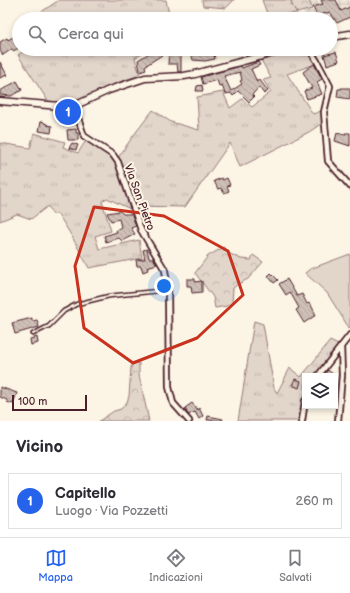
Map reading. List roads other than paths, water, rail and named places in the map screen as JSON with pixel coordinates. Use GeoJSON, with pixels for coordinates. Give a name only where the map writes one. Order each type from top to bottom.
{"type":"FeatureCollection","features":[{"type":"Feature","properties":{"kind":"street"},"geometry":{"type":"LineString","coordinates":[[338,36],[350,34]]}},
{"type":"Feature","properties":{"kind":"street"},"geometry":{"type":"LineString","coordinates":[[0,101],[74,106],[109,90],[145,78],[195,74],[262,56]]}},
{"type":"Feature","properties":{"kind":"street"},"geometry":{"type":"LineString","coordinates":[[314,56],[330,86],[324,112],[328,161],[350,186]]}},
{"type":"Feature","properties":{"kind":"street","name":"Via San Pietro"},"geometry":{"type":"LineString","coordinates":[[74,106],[84,136],[113,155],[118,162],[141,230],[165,270],[168,290],[169,387],[173,403],[189,421]]}},
{"type":"Feature","properties":{"kind":"street"},"geometry":{"type":"LineString","coordinates":[[320,373],[350,335]]}},
{"type":"Feature","properties":{"kind":"street"},"geometry":{"type":"LineString","coordinates":[[338,421],[342,375],[340,346]]}},
{"type":"Feature","properties":{"kind":"street"},"geometry":{"type":"LineString","coordinates":[[302,421],[304,409]]}},
{"type":"Feature","properties":{"kind":"lane"},"geometry":{"type":"LineString","coordinates":[[33,334],[48,326],[64,312],[77,304],[109,296],[168,290]]}},
{"type":"Feature","properties":{"kind":"place","name":"Capitello"},"geometry":{"type":"Point","coordinates":[68,112]}}]}
